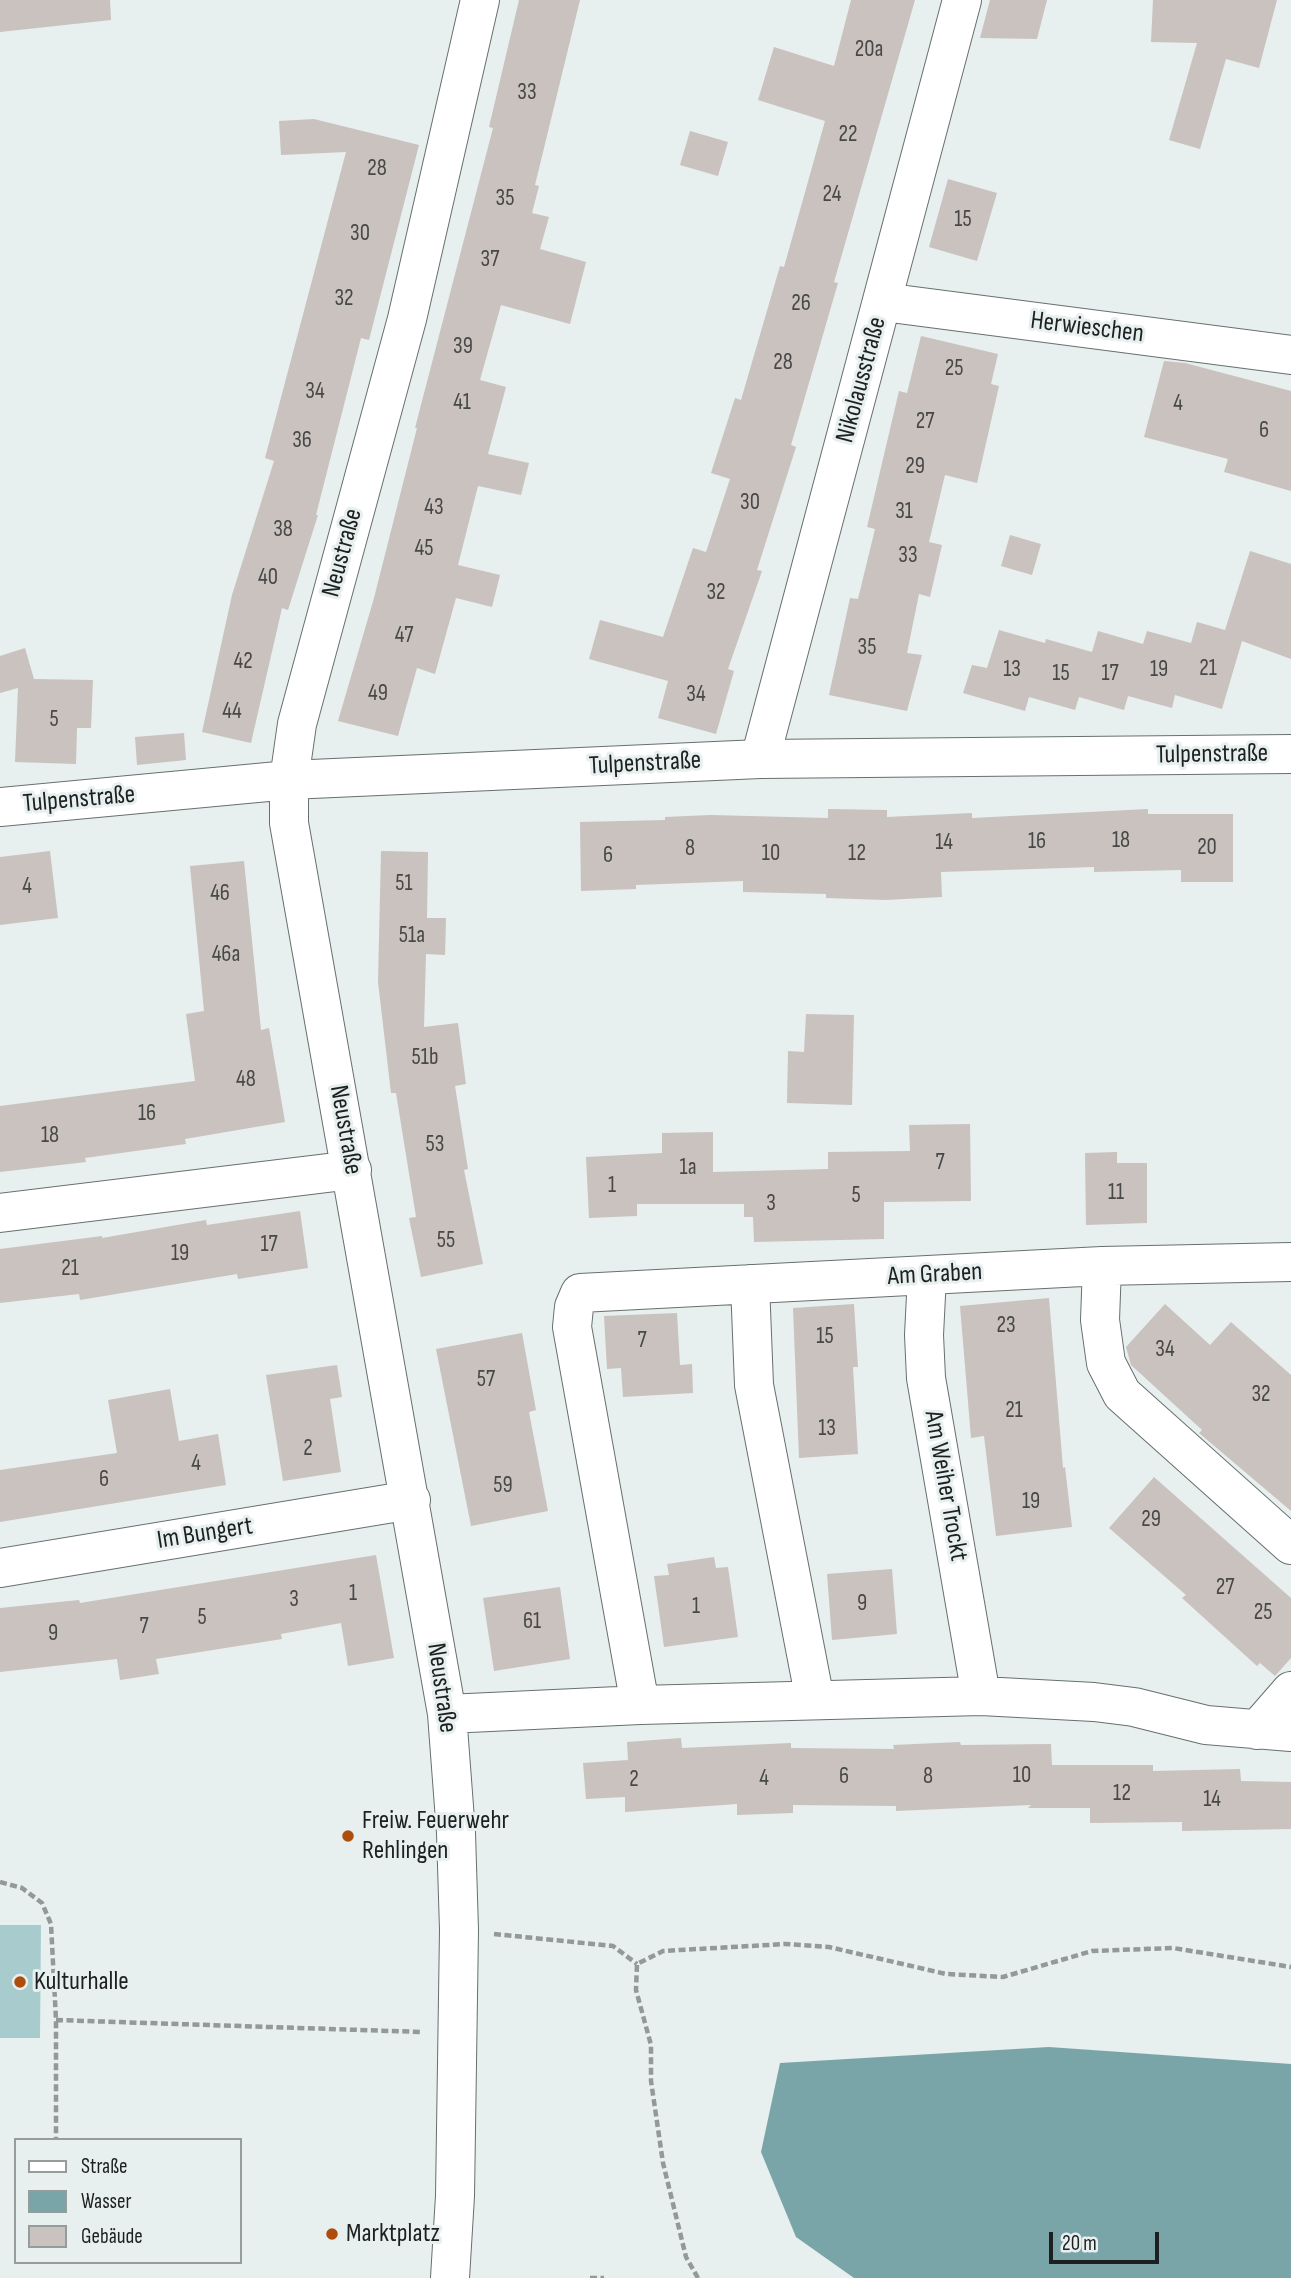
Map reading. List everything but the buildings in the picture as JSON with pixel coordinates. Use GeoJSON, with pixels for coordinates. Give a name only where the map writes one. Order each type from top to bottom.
{"type":"FeatureCollection","features":[{"type":"Feature","properties":{"kind":"street","name":"Neustraße"},"geometry":{"type":"LineString","coordinates":[[450,2278],[459,2033],[459,1930],[456,1833],[447,1714],[289,823],[289,780],[297,724],[407,319],[480,0]]}},
{"type":"Feature","properties":{"kind":"street","name":"Nikolausstraße"},"geometry":{"type":"LineString","coordinates":[[760,759],[961,0]]}},
{"type":"Feature","properties":{"kind":"street","name":"Herwieschen"},"geometry":{"type":"LineString","coordinates":[[883,302],[1291,355]]}},
{"type":"Feature","properties":{"kind":"street","name":"Tulpenstraße"},"geometry":{"type":"LineString","coordinates":[[0,807],[289,780],[760,759],[1291,754]]}},
{"type":"Feature","properties":{"kind":"street"},"geometry":{"type":"LineString","coordinates":[[0,1213],[352,1170]]}},
{"type":"Feature","properties":{"kind":"street","name":"Am Graben"},"geometry":{"type":"LineString","coordinates":[[640,1706],[572,1327],[574,1307],[580,1293],[1102,1266],[1291,1262]]}},
{"type":"Feature","properties":{"kind":"street"},"geometry":{"type":"LineString","coordinates":[[1102,1266],[1100,1320],[1106,1363],[1122,1394],[1291,1545]]}},
{"type":"Feature","properties":{"kind":"street","name":"Am Weiher Trockt"},"geometry":{"type":"LineString","coordinates":[[927,1276],[924,1335],[926,1378],[981,1696]]}},
{"type":"Feature","properties":{"kind":"street"},"geometry":{"type":"LineString","coordinates":[[750,1284],[754,1385],[815,1700]]}},
{"type":"Feature","properties":{"kind":"street","name":"Im Bungert"},"geometry":{"type":"LineString","coordinates":[[0,1568],[411,1500]]}},
{"type":"Feature","properties":{"kind":"street"},"geometry":{"type":"LineString","coordinates":[[447,1714],[981,1696],[1094,1702],[1134,1707],[1206,1725],[1274,1731],[1291,1691]]}},
{"type":"Feature","properties":{"kind":"path"},"geometry":{"type":"LineString","coordinates":[[0,1881],[22,1888],[42,1903],[51,1924],[56,2138]]}},
{"type":"Feature","properties":{"kind":"path"},"geometry":{"type":"LineString","coordinates":[[459,1930],[613,1946],[637,1964]]}},
{"type":"Feature","properties":{"kind":"path"},"geometry":{"type":"LineString","coordinates":[[637,1964],[663,1951],[785,1944],[829,1947],[946,1974],[1003,1976],[1092,1951],[1172,1948],[1291,1967]]}},
{"type":"Feature","properties":{"kind":"path"},"geometry":{"type":"LineString","coordinates":[[637,1964],[636,1990],[651,2045],[651,2081],[663,2163],[686,2257],[698,2278]]}},
{"type":"Feature","properties":{"kind":"path"},"geometry":{"type":"LineString","coordinates":[[55,2020],[459,2033]]}},
{"type":"Feature","properties":{"kind":"path"},"geometry":{"type":"LineString","coordinates":[[590,2278],[604,2278]]}},
{"type":"Feature","properties":{"kind":"shaded area","name":"Kulturhalle"},"geometry":{"type":"Polygon","coordinates":[[[0,1925],[41,1925],[40,2038],[0,2038],[0,1925]]]}},
{"type":"Feature","properties":{"kind":"water"},"geometry":{"type":"Polygon","coordinates":[[[1049,2047],[1291,2064],[1291,2278],[854,2278],[796,2237],[761,2152],[780,2063],[1049,2047]]]}},
{"type":"Feature","properties":{"kind":"place","name":"Freiw. Feuerwehr Rehlingen"},"geometry":{"type":"Point","coordinates":[348,1836]}},
{"type":"Feature","properties":{"kind":"place","name":"Kulturhalle"},"geometry":{"type":"Point","coordinates":[20,1982]}},
{"type":"Feature","properties":{"kind":"place","name":"Marktplatz"},"geometry":{"type":"Point","coordinates":[332,2234]}}]}
